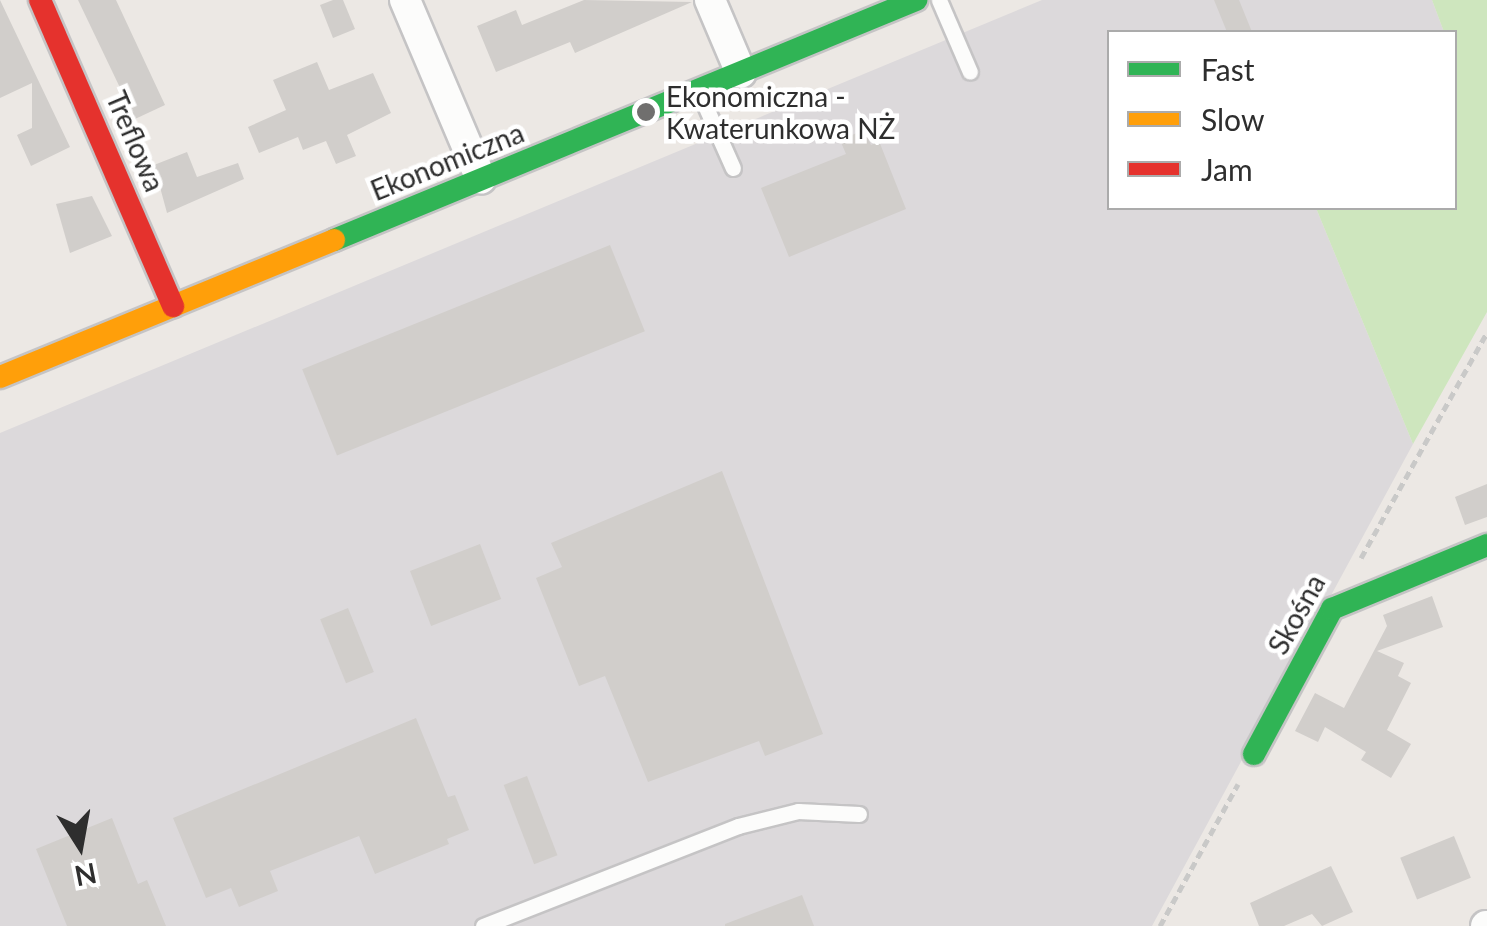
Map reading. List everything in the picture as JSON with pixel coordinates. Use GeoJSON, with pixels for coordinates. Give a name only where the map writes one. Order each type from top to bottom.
{"type":"FeatureCollection","features":[{"type":"Feature","properties":{"kind":"street","name":"Treflowa"},"geometry":{"type":"LineString","coordinates":[[40,0],[173,306]]}},
{"type":"Feature","properties":{"kind":"street"},"geometry":{"type":"LineString","coordinates":[[405,0],[482,179]]}},
{"type":"Feature","properties":{"kind":"street"},"geometry":{"type":"LineString","coordinates":[[710,0],[741,72]]}},
{"type":"Feature","properties":{"kind":"street","name":"Ekonomiczna"},"geometry":{"type":"LineString","coordinates":[[0,377],[741,72],[853,12],[916,0]]}},
{"type":"Feature","properties":{"kind":"street"},"geometry":{"type":"LineString","coordinates":[[1332,609],[1487,545]]}},
{"type":"Feature","properties":{"kind":"street","name":"Skośna"},"geometry":{"type":"LineString","coordinates":[[1254,754],[1332,609]]}},
{"type":"Feature","properties":{"kind":"lane"},"geometry":{"type":"LineString","coordinates":[[939,0],[970,72]]}},
{"type":"Feature","properties":{"kind":"lane"},"geometry":{"type":"LineString","coordinates":[[698,90],[733,168]]}},
{"type":"Feature","properties":{"kind":"lane"},"geometry":{"type":"LineString","coordinates":[[483,926],[738,826],[798,811],[858,814]]}},
{"type":"Feature","properties":{"kind":"path","name":"Skośna"},"geometry":{"type":"LineString","coordinates":[[1332,609],[1487,333]]}},
{"type":"Feature","properties":{"kind":"path"},"geometry":{"type":"LineString","coordinates":[[1160,926],[1254,754]]}},
{"type":"Feature","properties":{"kind":"shaded area"},"geometry":{"type":"Polygon","coordinates":[[[1042,0],[1432,0],[1443,30],[1107,30],[1107,210],[1317,210],[1413,444],[1152,926],[0,926],[0,433],[1042,0]]]}},
{"type":"Feature","properties":{"kind":"green space"},"geometry":{"type":"Polygon","coordinates":[[[1432,0],[1487,0],[1487,312],[1413,444],[1317,210],[1457,210],[1457,30],[1443,30],[1432,0]]]}},
{"type":"Feature","properties":{"kind":"building"},"geometry":{"type":"Polygon","coordinates":[[[0,0],[70,147],[31,166],[17,135],[32,128],[32,83],[0,98],[0,0]]]}},
{"type":"Feature","properties":{"kind":"building"},"geometry":{"type":"Polygon","coordinates":[[[78,0],[116,0],[165,105],[135,119],[78,0]]]}},
{"type":"Feature","properties":{"kind":"building"},"geometry":{"type":"Polygon","coordinates":[[[343,0],[355,29],[333,38],[320,5],[343,0]]]}},
{"type":"Feature","properties":{"kind":"building"},"geometry":{"type":"Polygon","coordinates":[[[584,0],[692,2],[575,53],[570,42],[496,72],[477,26],[516,10],[522,25],[584,0]]]}},
{"type":"Feature","properties":{"kind":"building"},"geometry":{"type":"Polygon","coordinates":[[[1214,0],[1239,0],[1251,30],[1226,30],[1214,0]]]}},
{"type":"Feature","properties":{"kind":"building"},"geometry":{"type":"Polygon","coordinates":[[[317,62],[329,90],[373,73],[391,113],[347,135],[356,156],[336,164],[326,141],[303,150],[298,137],[259,153],[248,127],[286,110],[273,80],[317,62]]]}},
{"type":"Feature","properties":{"kind":"building"},"geometry":{"type":"Polygon","coordinates":[[[864,130],[871,145],[879,141],[906,209],[789,257],[761,188],[846,154],[840,140],[864,130]]]}},
{"type":"Feature","properties":{"kind":"building"},"geometry":{"type":"Polygon","coordinates":[[[187,152],[197,177],[238,163],[244,179],[167,213],[154,165],[187,152]]]}},
{"type":"Feature","properties":{"kind":"building"},"geometry":{"type":"Polygon","coordinates":[[[92,196],[112,236],[70,253],[56,204],[92,196]]]}},
{"type":"Feature","properties":{"kind":"building"},"geometry":{"type":"Polygon","coordinates":[[[610,245],[645,331],[337,456],[302,369],[610,245]]]}},
{"type":"Feature","properties":{"kind":"building"},"geometry":{"type":"Polygon","coordinates":[[[722,471],[823,734],[765,756],[759,741],[648,782],[605,676],[579,686],[536,578],[562,567],[551,543],[722,471]]]}},
{"type":"Feature","properties":{"kind":"building"},"geometry":{"type":"Polygon","coordinates":[[[1487,484],[1487,517],[1465,525],[1455,497],[1487,484]]]}},
{"type":"Feature","properties":{"kind":"building"},"geometry":{"type":"Polygon","coordinates":[[[480,544],[501,599],[431,626],[410,571],[480,544]]]}},
{"type":"Feature","properties":{"kind":"building"},"geometry":{"type":"Polygon","coordinates":[[[1432,596],[1443,627],[1377,651],[1404,663],[1398,676],[1411,683],[1387,730],[1411,744],[1391,778],[1361,760],[1366,752],[1325,727],[1318,742],[1295,731],[1315,693],[1344,708],[1387,626],[1383,615],[1432,596]]]}},
{"type":"Feature","properties":{"kind":"building"},"geometry":{"type":"Polygon","coordinates":[[[348,608],[374,672],[346,683],[320,619],[348,608]]]}},
{"type":"Feature","properties":{"kind":"building"},"geometry":{"type":"Polygon","coordinates":[[[416,718],[448,797],[455,795],[469,830],[447,839],[449,844],[375,874],[359,836],[270,871],[278,891],[239,907],[231,888],[206,898],[173,818],[416,718]]]}},
{"type":"Feature","properties":{"kind":"building"},"geometry":{"type":"Polygon","coordinates":[[[527,776],[557,855],[534,864],[504,785],[527,776]]]}},
{"type":"Feature","properties":{"kind":"building"},"geometry":{"type":"Polygon","coordinates":[[[112,818],[138,884],[147,880],[166,926],[67,926],[36,849],[112,818]]]}},
{"type":"Feature","properties":{"kind":"building"},"geometry":{"type":"Polygon","coordinates":[[[1454,836],[1471,878],[1417,899],[1400,858],[1454,836]]]}},
{"type":"Feature","properties":{"kind":"building"},"geometry":{"type":"Polygon","coordinates":[[[1331,866],[1353,912],[1322,926],[1312,914],[1284,926],[1259,926],[1250,903],[1331,866]]]}},
{"type":"Feature","properties":{"kind":"building"},"geometry":{"type":"Polygon","coordinates":[[[802,895],[814,926],[725,926],[725,924],[802,895]]]}},
{"type":"Feature","properties":{"kind":"traffic: fast"},"geometry":{"type":"LineString","coordinates":[[334,240],[916,0]]}},
{"type":"Feature","properties":{"kind":"traffic: fast"},"geometry":{"type":"LineString","coordinates":[[1254,754],[1332,609],[1487,545]]}},
{"type":"Feature","properties":{"kind":"traffic: slow"},"geometry":{"type":"LineString","coordinates":[[0,377],[334,240]]}},
{"type":"Feature","properties":{"kind":"traffic: jam"},"geometry":{"type":"LineString","coordinates":[[40,0],[173,306]]}},
{"type":"Feature","properties":{"kind":"place","name":"Ekonomiczna - Kwaterunkowa NŻ"},"geometry":{"type":"Point","coordinates":[646,112]}}]}
